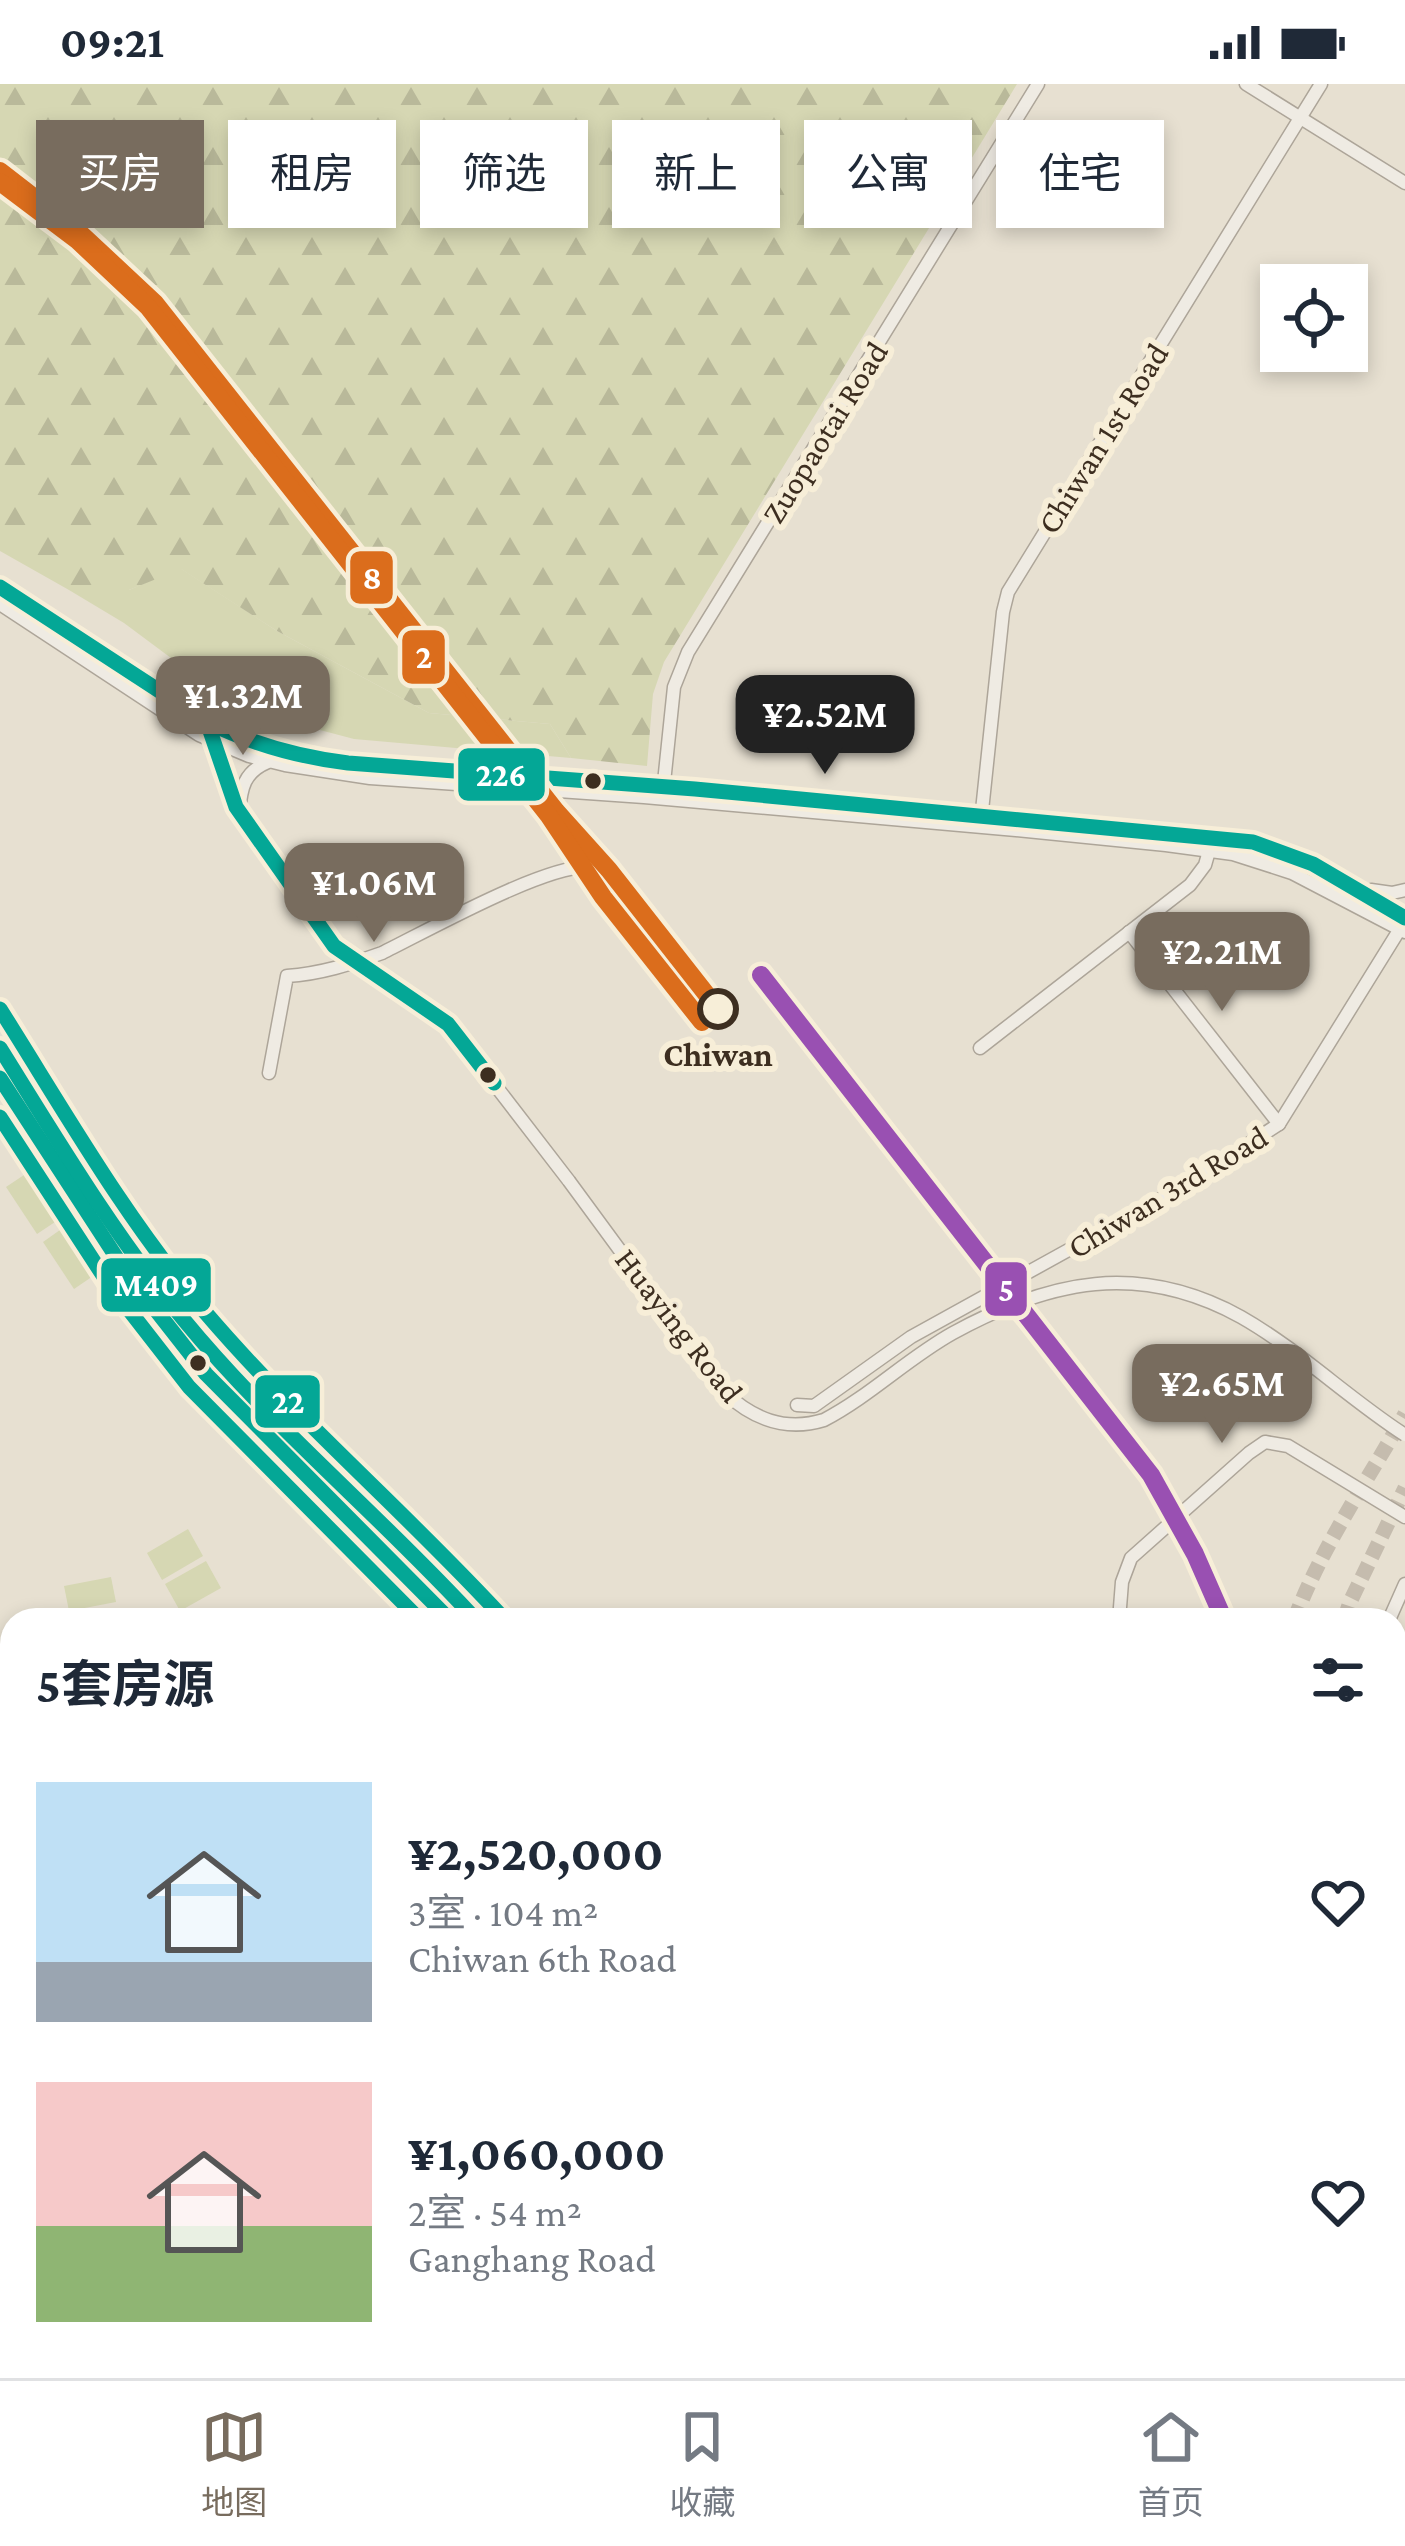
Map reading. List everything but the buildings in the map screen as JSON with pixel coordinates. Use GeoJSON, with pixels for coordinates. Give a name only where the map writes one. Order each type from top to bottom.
{"type":"FeatureCollection","features":[{"type":"Feature","properties":{"kind":"main road"},"geometry":{"type":"LineString","coordinates":[[0,1022],[136,1234],[204,1324],[263,1390],[480,1608]]}},
{"type":"Feature","properties":{"kind":"main road"},"geometry":{"type":"LineString","coordinates":[[0,1054],[132,1256],[178,1316],[254,1404],[458,1608]]}},
{"type":"Feature","properties":{"kind":"street","name":"Zuopaotai Road"},"geometry":{"type":"LineString","coordinates":[[663,793],[674,687],[688,652],[1038,84]]}},
{"type":"Feature","properties":{"kind":"street"},"geometry":{"type":"LineString","coordinates":[[1246,84],[1405,183]]}},
{"type":"Feature","properties":{"kind":"street","name":"Chiwan 1st Road"},"geometry":{"type":"LineString","coordinates":[[981,821],[1008,592],[1321,84]]}},
{"type":"Feature","properties":{"kind":"street"},"geometry":{"type":"LineString","coordinates":[[0,587],[207,722],[298,756],[663,793],[1253,842],[1359,886],[1379,892],[1405,890]]}},
{"type":"Feature","properties":{"kind":"street"},"geometry":{"type":"LineString","coordinates":[[0,604],[168,716],[213,742],[269,761],[370,778],[663,793]]}},
{"type":"Feature","properties":{"kind":"street","name":"Huaying Road"},"geometry":{"type":"LineString","coordinates":[[207,722],[239,812],[328,939],[448,1024],[724,1392],[751,1413],[775,1424],[808,1425],[824,1420],[946,1337],[1012,1303],[1050,1291],[1116,1283],[1174,1291],[1241,1318],[1405,1435]]}},
{"type":"Feature","properties":{"kind":"street"},"geometry":{"type":"LineString","coordinates":[[239,812],[247,776],[269,761]]}},
{"type":"Feature","properties":{"kind":"street"},"geometry":{"type":"LineString","coordinates":[[981,821],[1255,860],[1404,925]]}},
{"type":"Feature","properties":{"kind":"street"},"geometry":{"type":"LineString","coordinates":[[980,1048],[1190,885],[1209,851]]}},
{"type":"Feature","properties":{"kind":"street"},"geometry":{"type":"LineString","coordinates":[[268,1073],[287,976],[357,962],[527,883],[578,866],[591,867]]}},
{"type":"Feature","properties":{"kind":"street"},"geometry":{"type":"LineString","coordinates":[[1359,886],[1404,925]]}},
{"type":"Feature","properties":{"kind":"street","name":"Chiwan 3rd Road"},"geometry":{"type":"LineString","coordinates":[[797,1405],[814,1406],[911,1337],[1186,1185],[1279,1124],[1404,925]]}},
{"type":"Feature","properties":{"kind":"street"},"geometry":{"type":"LineString","coordinates":[[1129,932],[1279,1124]]}},
{"type":"Feature","properties":{"kind":"street"},"geometry":{"type":"LineString","coordinates":[[0,1009],[122,1200],[187,1290],[264,1377],[495,1608]]}},
{"type":"Feature","properties":{"kind":"street"},"geometry":{"type":"LineString","coordinates":[[0,1078],[126,1272],[206,1375],[438,1608]]}},
{"type":"Feature","properties":{"kind":"street"},"geometry":{"type":"LineString","coordinates":[[1120,1608],[1122,1582],[1131,1558],[1265,1442],[1288,1446],[1405,1517]]}},
{"type":"Feature","properties":{"kind":"green space"},"geometry":{"type":"Polygon","coordinates":[[[0,84],[1017,84],[972,158],[972,120],[804,120],[804,228],[929,228],[664,662],[653,694],[647,766],[571,758],[550,724],[429,713],[277,631],[181,569],[129,590],[69,590],[0,551],[0,84]]]}},
{"type":"Feature","properties":{"kind":"green space"},"geometry":{"type":"Polygon","coordinates":[[[180,568],[277,631],[429,713],[550,724],[571,758],[354,739],[282,720],[210,687],[124,623],[69,590],[129,590],[180,568]]]}},
{"type":"Feature","properties":{"kind":"green space"},"geometry":{"type":"Polygon","coordinates":[[[30,1171],[61,1218],[37,1234],[6,1187],[30,1171]]]}},
{"type":"Feature","properties":{"kind":"green space"},"geometry":{"type":"Polygon","coordinates":[[[67,1225],[99,1272],[74,1289],[43,1242],[67,1225]]]}},
{"type":"Feature","properties":{"kind":"green space"},"geometry":{"type":"Polygon","coordinates":[[[188,1529],[203,1556],[162,1580],[147,1553],[188,1529]]]}},
{"type":"Feature","properties":{"kind":"green space"},"geometry":{"type":"Polygon","coordinates":[[[206,1561],[221,1588],[178,1608],[165,1584],[206,1561]]]}},
{"type":"Feature","properties":{"kind":"green space"},"geometry":{"type":"Polygon","coordinates":[[[111,1577],[116,1602],[68,1608],[64,1586],[111,1577]]]}},
{"type":"Feature","properties":{"kind":"tunnel"},"geometry":{"type":"LineString","coordinates":[[1299,1608],[1331,1540],[1405,1414]]}},
{"type":"Feature","properties":{"kind":"tunnel"},"geometry":{"type":"LineString","coordinates":[[1348,1608],[1405,1488]]}},
{"type":"Feature","properties":{"kind":"transit line","name":"8"},"geometry":{"type":"LineString","coordinates":[[0,171],[80,233],[155,303],[718,1009]]}},
{"type":"Feature","properties":{"kind":"transit line","name":"2"},"geometry":{"type":"LineString","coordinates":[[0,182],[77,240],[148,307],[549,816],[603,897],[702,1022]]}},
{"type":"Feature","properties":{"kind":"transit line","name":"226"},"geometry":{"type":"LineString","coordinates":[[0,587],[207,722],[293,753],[348,763],[695,789],[1253,842],[1313,864],[1405,918]]}},
{"type":"Feature","properties":{"kind":"transit line","name":"226"},"geometry":{"type":"LineString","coordinates":[[207,722],[236,807],[334,946],[448,1024],[494,1083]]}},
{"type":"Feature","properties":{"kind":"transit line","name":"5"},"geometry":{"type":"LineString","coordinates":[[761,975],[1151,1475],[1219,1608]]}},
{"type":"Feature","properties":{"kind":"transit line","name":"22"},"geometry":{"type":"LineString","coordinates":[[0,1009],[123,1203],[176,1277],[277,1391],[493,1608]]}},
{"type":"Feature","properties":{"kind":"transit line","name":"M409"},"geometry":{"type":"LineString","coordinates":[[0,1048],[110,1221],[184,1320],[254,1398],[464,1608]]}},
{"type":"Feature","properties":{"kind":"transit line","name":"22"},"geometry":{"type":"LineString","coordinates":[[0,1078],[126,1272],[206,1374],[438,1608]]}},
{"type":"Feature","properties":{"kind":"transit line","name":"M409"},"geometry":{"type":"LineString","coordinates":[[0,1117],[108,1283],[189,1387],[408,1608]]}},
{"type":"Feature","properties":{"kind":"place","name":"Chiwan"},"geometry":{"type":"Point","coordinates":[718,1009]}}]}
